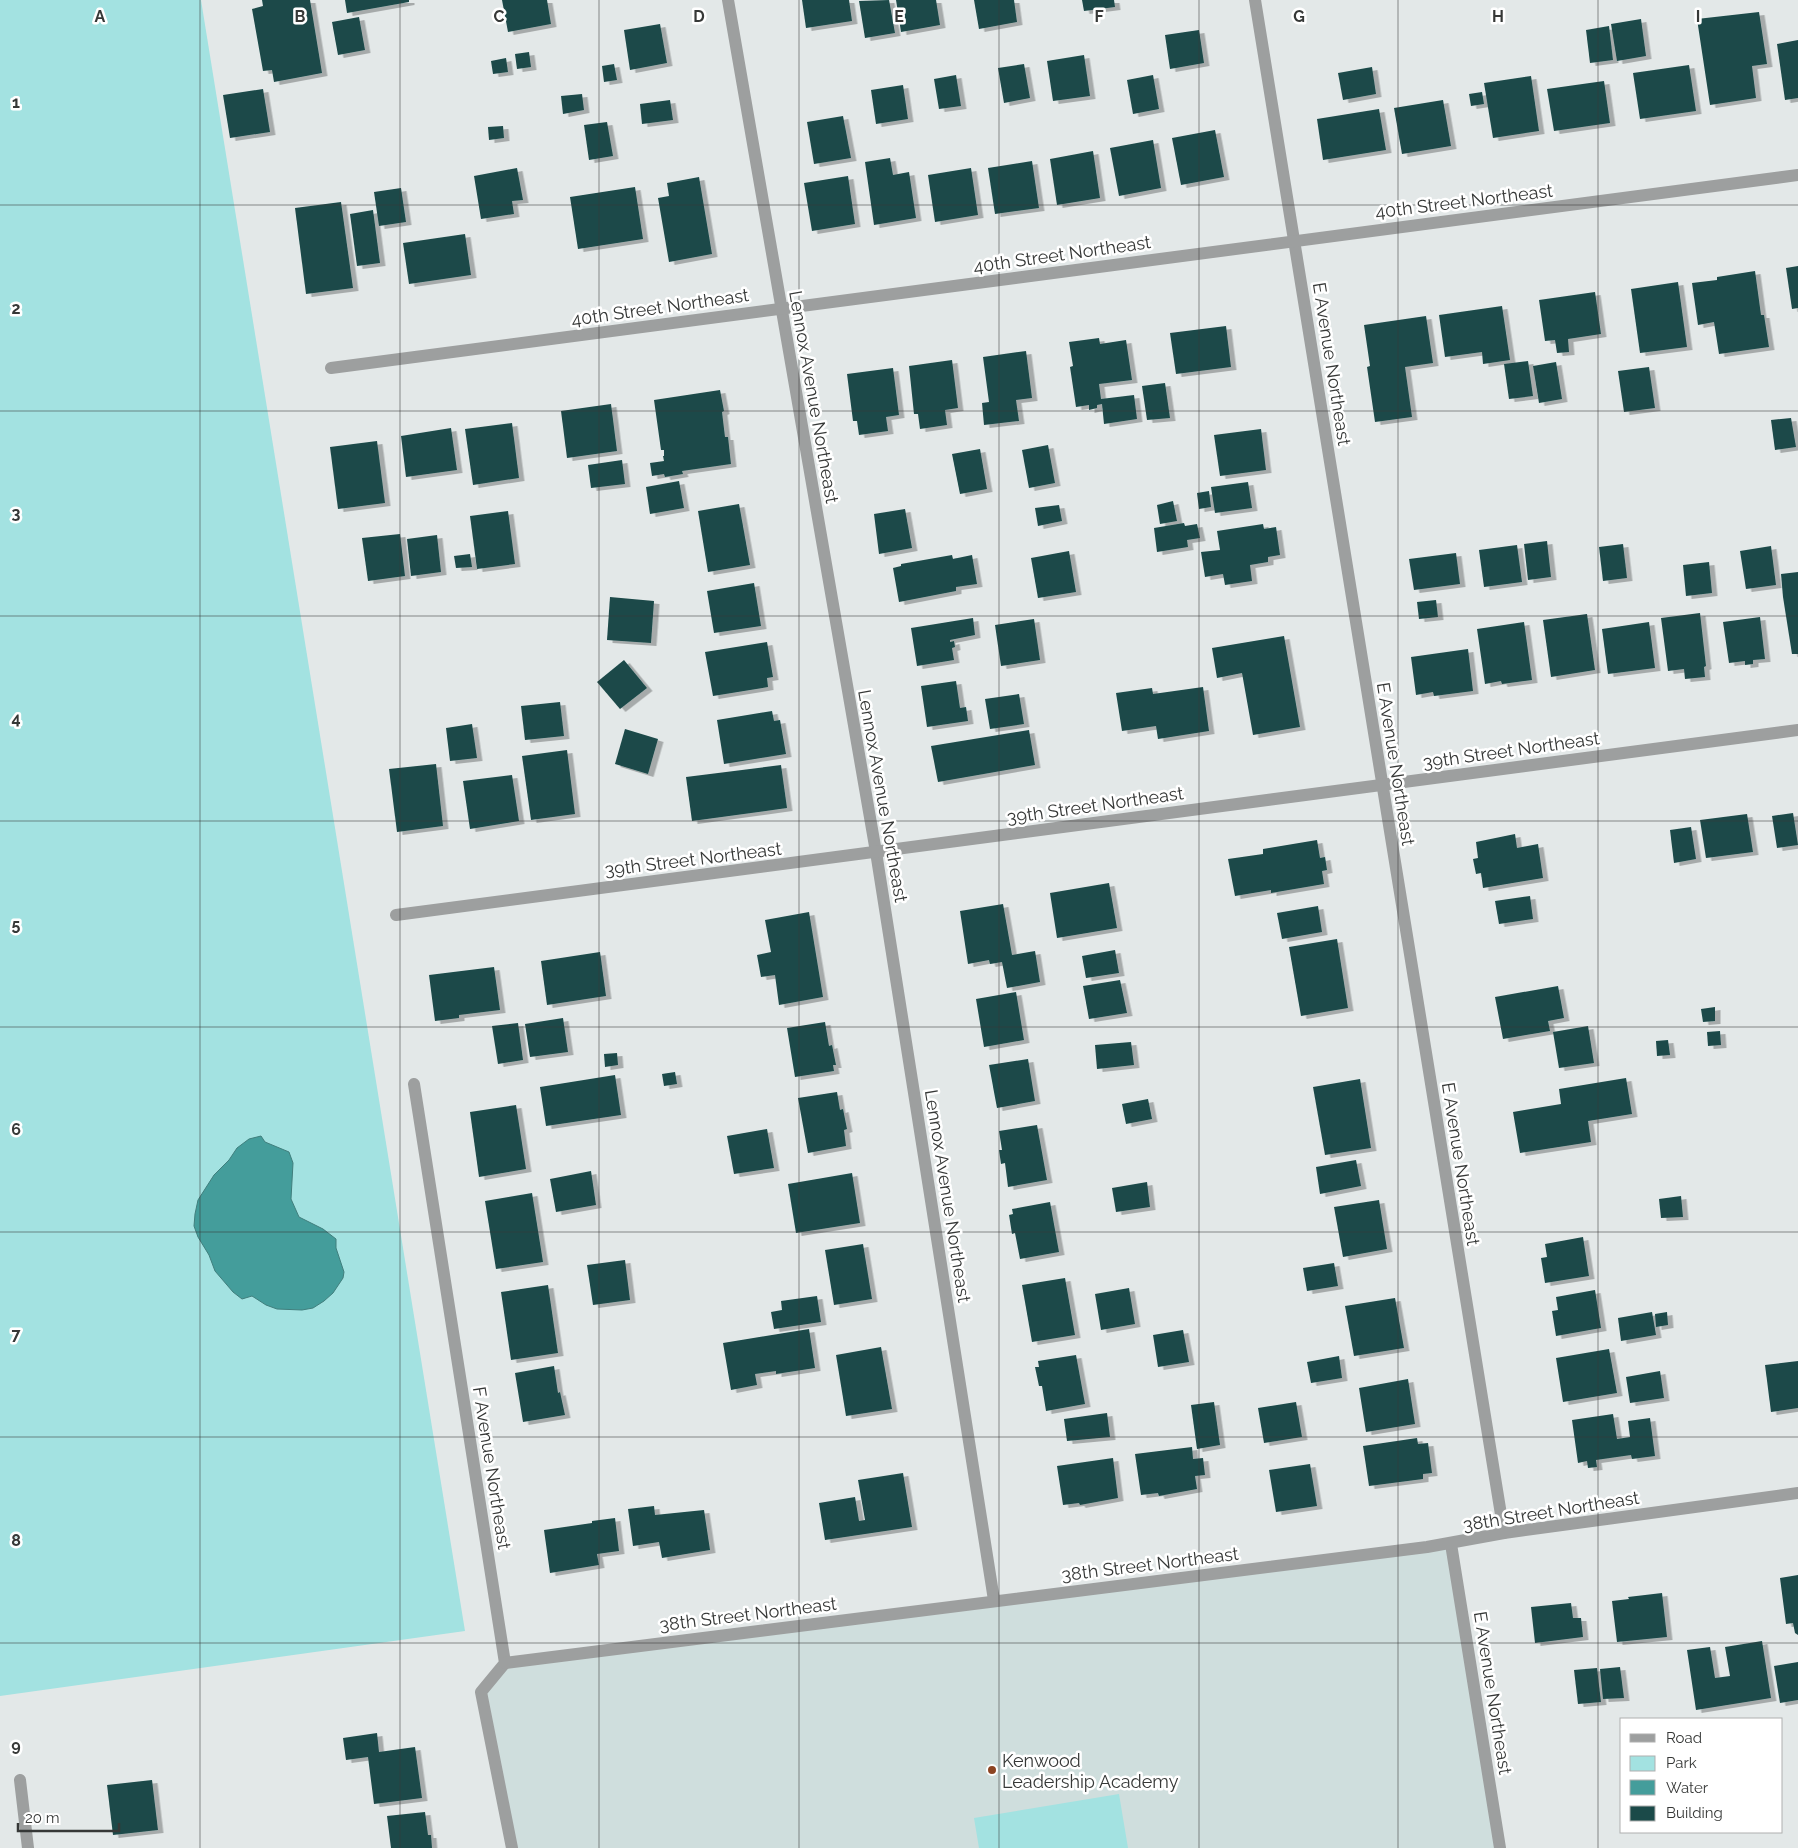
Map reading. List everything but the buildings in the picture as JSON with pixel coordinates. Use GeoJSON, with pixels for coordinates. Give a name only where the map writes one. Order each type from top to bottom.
{"type":"FeatureCollection","features":[{"type":"Feature","properties":{"kind":"street","name":"Lennox Avenue Northeast"},"geometry":{"type":"LineString","coordinates":[[728,0],[876,852],[994,1600]]}},
{"type":"Feature","properties":{"kind":"street","name":"E Avenue Northeast"},"geometry":{"type":"LineString","coordinates":[[1255,0],[1504,1533]]}},
{"type":"Feature","properties":{"kind":"street","name":"40th Street Northeast"},"geometry":{"type":"LineString","coordinates":[[330,368],[1798,175]]}},
{"type":"Feature","properties":{"kind":"street","name":"39th Street Northeast"},"geometry":{"type":"LineString","coordinates":[[396,915],[1798,730]]}},
{"type":"Feature","properties":{"kind":"street","name":"F Avenue Northeast"},"geometry":{"type":"LineString","coordinates":[[414,1084],[506,1662]]}},
{"type":"Feature","properties":{"kind":"street","name":"38th Street Northeast"},"geometry":{"type":"LineString","coordinates":[[506,1662],[1451,1544],[1504,1533],[1798,1493]]}},
{"type":"Feature","properties":{"kind":"street","name":"E Avenue Northeast"},"geometry":{"type":"LineString","coordinates":[[1451,1544],[1500,1848]]}},
{"type":"Feature","properties":{"kind":"street"},"geometry":{"type":"LineString","coordinates":[[506,1662],[482,1692],[512,1848]]}},
{"type":"Feature","properties":{"kind":"street"},"geometry":{"type":"LineString","coordinates":[[20,1780],[28,1848]]}},
{"type":"Feature","properties":{"kind":"shaded area","name":"Kenwood Leadership Academy"},"geometry":{"type":"Polygon","coordinates":[[[1451,1544],[1500,1848],[512,1848],[481,1692],[506,1663],[1451,1544]]]}},
{"type":"Feature","properties":{"kind":"green space"},"geometry":{"type":"Polygon","coordinates":[[[0,0],[201,0],[465,1631],[0,1696],[0,0]]]}},
{"type":"Feature","properties":{"kind":"green space"},"geometry":{"type":"Polygon","coordinates":[[[1119,1794],[1128,1848],[979,1848],[974,1818],[1119,1794]]]}},
{"type":"Feature","properties":{"kind":"water"},"geometry":{"type":"Polygon","coordinates":[[[261,1136],[265,1142],[289,1152],[293,1163],[291,1199],[299,1217],[323,1229],[336,1239],[336,1248],[344,1272],[343,1278],[333,1293],[313,1308],[302,1310],[277,1309],[266,1305],[252,1296],[242,1299],[233,1292],[215,1271],[194,1226],[198,1200],[214,1175],[229,1160],[237,1148],[249,1139],[261,1136]]]}},
{"type":"Feature","properties":{"kind":"place","name":"Kenwood Leadership Academy"},"geometry":{"type":"Point","coordinates":[992,1770]}}]}
